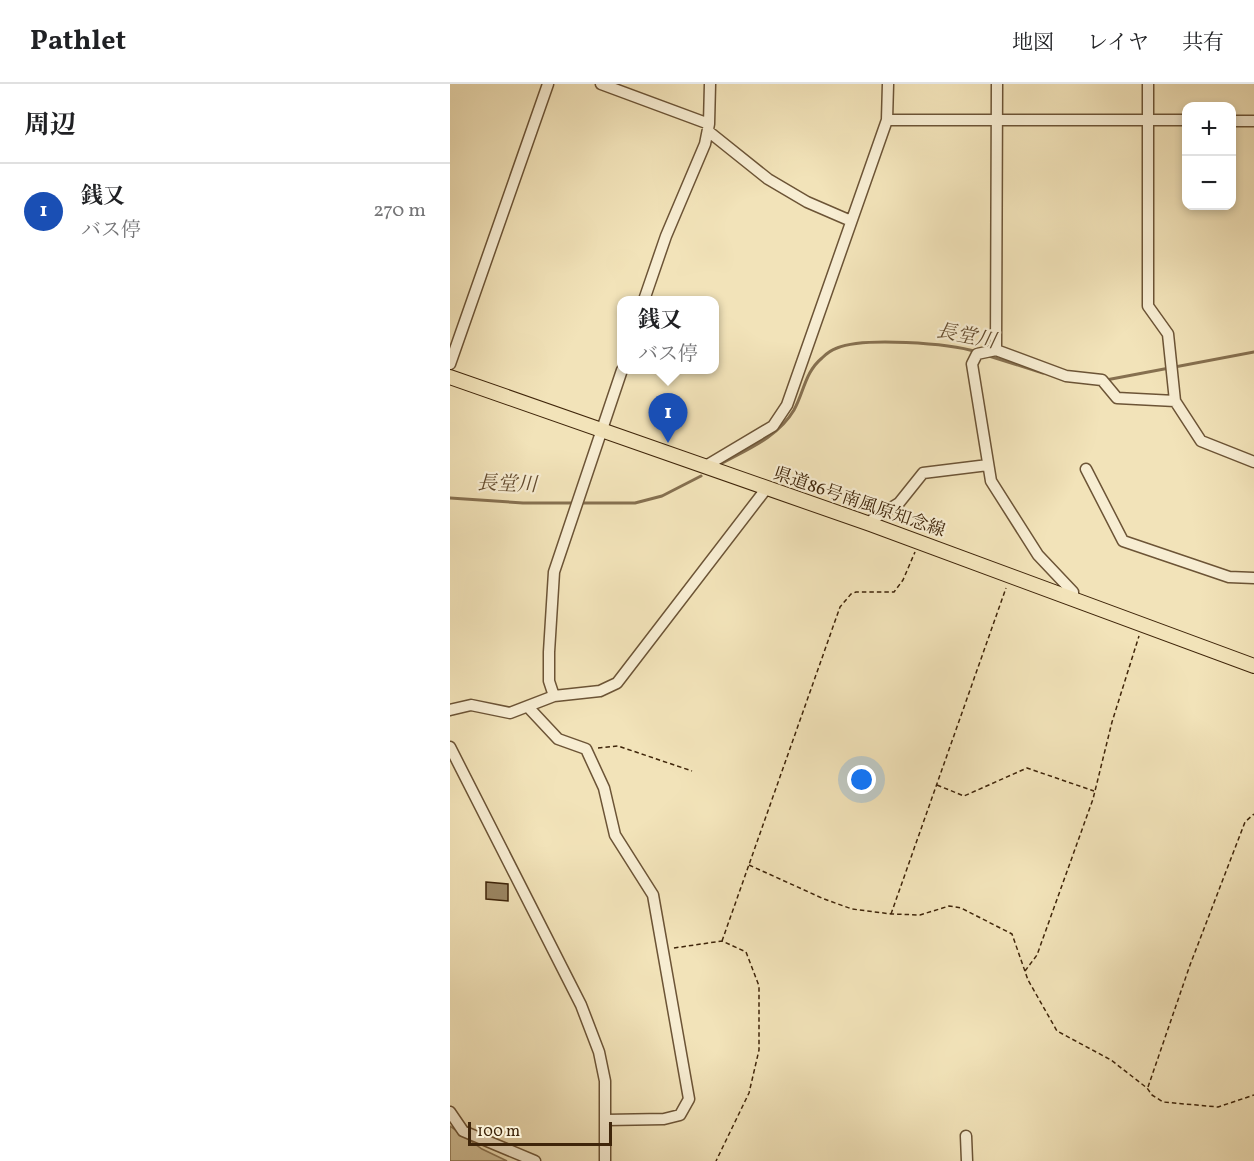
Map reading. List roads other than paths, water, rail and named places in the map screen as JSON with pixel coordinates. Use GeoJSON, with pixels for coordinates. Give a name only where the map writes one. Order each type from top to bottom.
{"type":"FeatureCollection","features":[{"type":"Feature","properties":{"kind":"main road","name":"県道86号南風原知念線"},"geometry":{"type":"LineString","coordinates":[[450,377],[870,524],[1254,666]]}},
{"type":"Feature","properties":{"kind":"street"},"geometry":{"type":"LineString","coordinates":[[450,364],[548,84]]}},
{"type":"Feature","properties":{"kind":"street"},"geometry":{"type":"LineString","coordinates":[[602,84],[709,127],[768,179],[807,202],[851,221]]}},
{"type":"Feature","properties":{"kind":"street"},"geometry":{"type":"LineString","coordinates":[[645,296],[659,254],[699,162],[709,127],[710,84]]}},
{"type":"Feature","properties":{"kind":"street"},"geometry":{"type":"LineString","coordinates":[[704,467],[773,426],[787,405],[887,120],[888,84]]}},
{"type":"Feature","properties":{"kind":"street"},"geometry":{"type":"LineString","coordinates":[[996,350],[997,84]]}},
{"type":"Feature","properties":{"kind":"street"},"geometry":{"type":"LineString","coordinates":[[1148,84],[1148,306],[1168,334],[1175,401],[1201,441],[1254,462]]}},
{"type":"Feature","properties":{"kind":"street"},"geometry":{"type":"LineString","coordinates":[[887,120],[1182,120]]}},
{"type":"Feature","properties":{"kind":"street"},"geometry":{"type":"LineString","coordinates":[[1236,121],[1254,121]]}},
{"type":"Feature","properties":{"kind":"street"},"geometry":{"type":"LineString","coordinates":[[1073,600],[1073,592],[1038,555],[991,481],[972,364],[977,354],[996,350],[1066,376],[1102,380],[1117,398],[1175,401]]}},
{"type":"Feature","properties":{"kind":"street"},"geometry":{"type":"LineString","coordinates":[[554,696],[549,681],[549,652],[554,572],[620,374]]}},
{"type":"Feature","properties":{"kind":"street"},"geometry":{"type":"LineString","coordinates":[[870,524],[873,519],[898,503],[923,473],[987,465]]}},
{"type":"Feature","properties":{"kind":"street"},"geometry":{"type":"LineString","coordinates":[[1086,469],[1123,542],[1229,577],[1254,578]]}},
{"type":"Feature","properties":{"kind":"street"},"geometry":{"type":"LineString","coordinates":[[450,710],[471,705],[510,713],[529,708],[554,696],[600,691],[617,683],[766,489]]}},
{"type":"Feature","properties":{"kind":"street"},"geometry":{"type":"LineString","coordinates":[[529,708],[558,739],[586,749],[604,788],[615,835],[653,895],[664,950],[689,1099],[680,1115],[664,1119],[606,1120]]}},
{"type":"Feature","properties":{"kind":"street"},"geometry":{"type":"LineString","coordinates":[[450,747],[581,1005],[601,1062],[605,1081],[605,1161]]}},
{"type":"Feature","properties":{"kind":"street"},"geometry":{"type":"LineString","coordinates":[[450,1112],[463,1131],[535,1161]]}},
{"type":"Feature","properties":{"kind":"street"},"geometry":{"type":"LineString","coordinates":[[966,1136],[967,1161]]}},
{"type":"Feature","properties":{"kind":"waterway","name":"長堂川"},"geometry":{"type":"LineString","coordinates":[[722,463],[762,441],[780,428],[794,410],[816,364],[835,349],[866,343],[906,342],[977,352]]}},
{"type":"Feature","properties":{"kind":"waterway","name":"長堂川"},"geometry":{"type":"LineString","coordinates":[[1106,380],[1254,352]]}},
{"type":"Feature","properties":{"kind":"waterway","name":"長堂川"},"geometry":{"type":"LineString","coordinates":[[989,356],[1043,373]]}},
{"type":"Feature","properties":{"kind":"waterway","name":"長堂川"},"geometry":{"type":"LineString","coordinates":[[450,498],[523,503],[635,503],[662,496],[701,476]]}},
{"type":"Feature","properties":{"kind":"place","name":"銭又"},"geometry":{"type":"Point","coordinates":[668,443]}}]}
